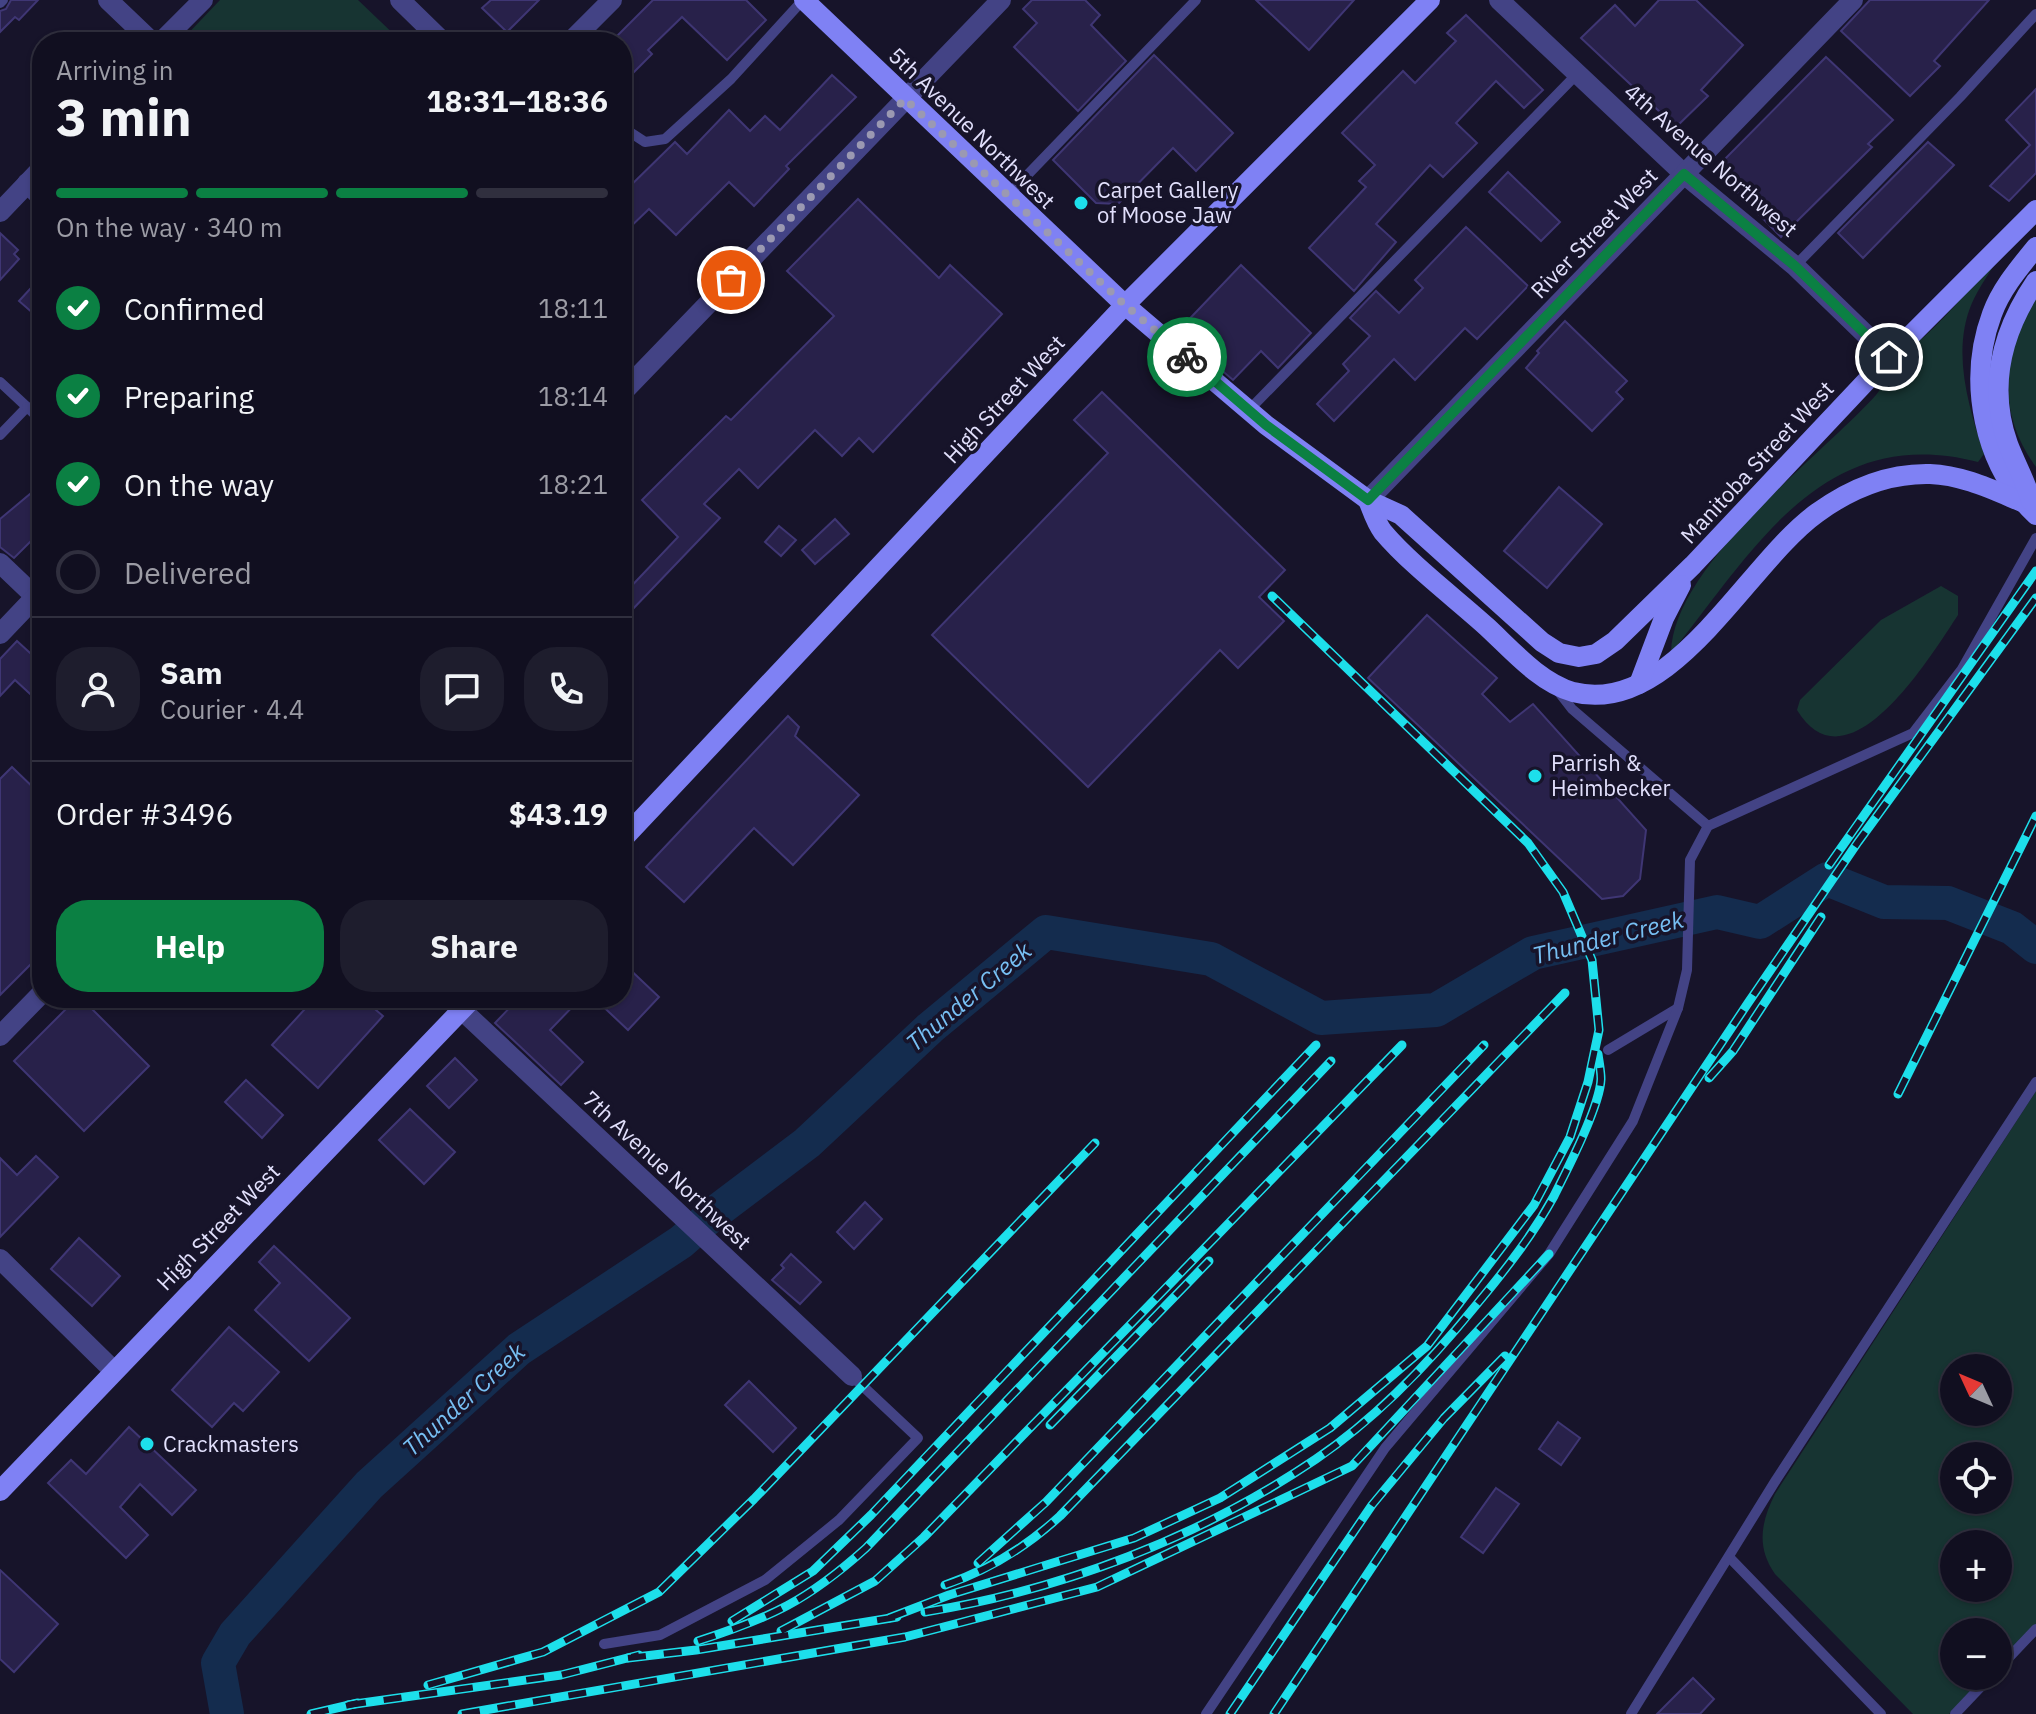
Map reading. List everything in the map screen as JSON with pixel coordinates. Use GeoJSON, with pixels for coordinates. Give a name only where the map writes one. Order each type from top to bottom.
{"type":"FeatureCollection","features":[{"type":"Feature","properties":{"kind":"main road","name":"5th Avenue Northwest"},"geometry":{"type":"LineString","coordinates":[[804,0],[1125,305],[1266,425],[1368,500],[1401,515],[1559,653],[1579,657],[1596,654],[1606,648],[1693,565]]}},
{"type":"Feature","properties":{"kind":"main road","name":"High Street West"},"geometry":{"type":"LineString","coordinates":[[632,829],[1125,305],[1430,0]]}},
{"type":"Feature","properties":{"kind":"main road","name":"Manitoba Street West"},"geometry":{"type":"LineString","coordinates":[[1693,565],[1889,357],[2036,210]]}},
{"type":"Feature","properties":{"kind":"main road"},"geometry":{"type":"LineString","coordinates":[[2031,510],[2007,478],[1989,434],[1983,414],[1980,366],[1992,312],[2006,286],[2036,247]]}},
{"type":"Feature","properties":{"kind":"main road"},"geometry":{"type":"LineString","coordinates":[[2031,510],[2028,487],[2001,419],[1997,375],[2006,336],[2036,281]]}},
{"type":"Feature","properties":{"kind":"main road"},"geometry":{"type":"LineString","coordinates":[[1639,686],[1677,659],[1802,525],[1854,491],[1890,477],[1933,474],[1968,481],[2031,510]]}},
{"type":"Feature","properties":{"kind":"main road","name":"5th Avenue Northwest"},"geometry":{"type":"LineString","coordinates":[[1368,500],[1383,532],[1532,669],[1572,691],[1592,694],[1625,692],[1639,686]]}},
{"type":"Feature","properties":{"kind":"main road"},"geometry":{"type":"LineString","coordinates":[[1639,686],[1671,602],[1693,565]]}},
{"type":"Feature","properties":{"kind":"main road","name":"High Street West"},"geometry":{"type":"LineString","coordinates":[[0,1491],[455,1008]]}},
{"type":"Feature","properties":{"kind":"street"},"geometry":{"type":"LineString","coordinates":[[108,0],[142,32]]}},
{"type":"Feature","properties":{"kind":"street"},"geometry":{"type":"LineString","coordinates":[[171,32],[203,0]]}},
{"type":"Feature","properties":{"kind":"street"},"geometry":{"type":"LineString","coordinates":[[400,0],[433,32]]}},
{"type":"Feature","properties":{"kind":"street"},"geometry":{"type":"LineString","coordinates":[[632,383],[1001,0]]}},
{"type":"Feature","properties":{"kind":"street","name":"4th Avenue Northwest"},"geometry":{"type":"LineString","coordinates":[[1499,0],[1684,174],[1795,266],[1889,357]]}},
{"type":"Feature","properties":{"kind":"street","name":"River Street West"},"geometry":{"type":"LineString","coordinates":[[1368,500],[1853,0]]}},
{"type":"Feature","properties":{"kind":"street"},"geometry":{"type":"LineString","coordinates":[[579,32],[604,3]]}},
{"type":"Feature","properties":{"kind":"street"},"geometry":{"type":"LineString","coordinates":[[0,212],[32,193]]}},
{"type":"Feature","properties":{"kind":"street"},"geometry":{"type":"LineString","coordinates":[[0,563],[32,590]]}},
{"type":"Feature","properties":{"kind":"street"},"geometry":{"type":"LineString","coordinates":[[0,634],[32,604]]}},
{"type":"Feature","properties":{"kind":"street"},"geometry":{"type":"LineString","coordinates":[[0,1036],[32,1003]]}},
{"type":"Feature","properties":{"kind":"street","name":"7th Avenue Northwest"},"geometry":{"type":"LineString","coordinates":[[467,1008],[704,1238],[852,1376]]}},
{"type":"Feature","properties":{"kind":"street"},"geometry":{"type":"LineString","coordinates":[[0,1259],[114,1371]]}},
{"type":"Feature","properties":{"kind":"lane"},"geometry":{"type":"LineString","coordinates":[[632,134],[645,142],[665,139],[731,79],[804,0]]}},
{"type":"Feature","properties":{"kind":"lane"},"geometry":{"type":"LineString","coordinates":[[1007,195],[1196,0]]}},
{"type":"Feature","properties":{"kind":"lane"},"geometry":{"type":"LineString","coordinates":[[1795,266],[1960,97],[2036,14]]}},
{"type":"Feature","properties":{"kind":"lane"},"geometry":{"type":"LineString","coordinates":[[1250,409],[1578,73]]}},
{"type":"Feature","properties":{"kind":"lane"},"geometry":{"type":"LineString","coordinates":[[0,382],[32,412]]}},
{"type":"Feature","properties":{"kind":"lane"},"geometry":{"type":"LineString","coordinates":[[0,435],[27,407]]}},
{"type":"Feature","properties":{"kind":"lane"},"geometry":{"type":"LineString","coordinates":[[1206,1714],[1385,1448],[1549,1254],[1633,1121],[1678,1008],[1687,970],[1690,860],[1708,826],[1913,733],[1962,669],[2036,538]]}},
{"type":"Feature","properties":{"kind":"lane"},"geometry":{"type":"LineString","coordinates":[[1552,682],[1572,709],[1708,826]]}},
{"type":"Feature","properties":{"kind":"lane"},"geometry":{"type":"LineString","coordinates":[[1608,1050],[1678,1008]]}},
{"type":"Feature","properties":{"kind":"lane"},"geometry":{"type":"LineString","coordinates":[[1631,1714],[2036,1082]]}},
{"type":"Feature","properties":{"kind":"lane"},"geometry":{"type":"LineString","coordinates":[[604,1644],[660,1635],[765,1580],[839,1520],[918,1438],[852,1376]]}},
{"type":"Feature","properties":{"kind":"lane"},"geometry":{"type":"LineString","coordinates":[[1729,1557],[1881,1714]]}},
{"type":"Feature","properties":{"kind":"lane"},"geometry":{"type":"LineString","coordinates":[[2012,1654],[2036,1629]]}},
{"type":"Feature","properties":{"kind":"lane"},"geometry":{"type":"LineString","coordinates":[[1955,1714],[1978,1690]]}},
{"type":"Feature","properties":{"kind":"green space"},"geometry":{"type":"Polygon","coordinates":[[[220,0],[358,0],[392,32],[190,32],[220,0]]]}},
{"type":"Feature","properties":{"kind":"green space"},"geometry":{"type":"Polygon","coordinates":[[[2007,245],[1972,303],[1963,341],[1964,379],[1984,454],[1978,462],[1924,454],[1876,460],[1835,478],[1798,504],[1764,537],[1671,653],[1678,619],[1696,585],[1721,550],[1752,515],[1876,395],[1899,354],[1936,326],[2007,245]]]}},
{"type":"Feature","properties":{"kind":"green space"},"geometry":{"type":"Polygon","coordinates":[[[2036,295],[2036,467],[2014,425],[2008,381],[2016,338],[2036,295]]]}},
{"type":"Feature","properties":{"kind":"green space"},"geometry":{"type":"Polygon","coordinates":[[[1941,586],[1958,596],[1958,615],[1909,684],[1887,709],[1863,727],[1840,736],[1817,732],[1797,710],[1800,700],[1881,620],[1941,586]]]}},
{"type":"Feature","properties":{"kind":"green space"},"geometry":{"type":"Polygon","coordinates":[[[2036,1091],[2036,1627],[2012,1651],[2012,1618],[1940,1618],[1940,1690],[1973,1690],[1949,1714],[1913,1714],[1775,1574],[1763,1544],[1766,1515],[1775,1494],[2036,1091]]]}},
{"type":"Feature","properties":{"kind":"building"},"geometry":{"type":"Polygon","coordinates":[[[11,0],[38,0],[19,20],[15,17],[0,32],[0,11],[6,9],[11,0]]]}},
{"type":"Feature","properties":{"kind":"building"},"geometry":{"type":"Polygon","coordinates":[[[491,0],[539,0],[507,32],[482,8],[491,0]]]}},
{"type":"Feature","properties":{"kind":"building"},"geometry":{"type":"Polygon","coordinates":[[[653,0],[746,0],[766,20],[727,60],[682,17],[648,50],[652,54],[632,74],[632,32],[621,32],[653,0]]]}},
{"type":"Feature","properties":{"kind":"building"},"geometry":{"type":"Polygon","coordinates":[[[1032,0],[1085,0],[1100,15],[1091,25],[1126,61],[1078,111],[1014,47],[1037,23],[1023,9],[1032,0]]]}},
{"type":"Feature","properties":{"kind":"building"},"geometry":{"type":"Polygon","coordinates":[[[1256,0],[1354,0],[1309,50],[1256,0]]]}},
{"type":"Feature","properties":{"kind":"building"},"geometry":{"type":"Polygon","coordinates":[[[1659,0],[1696,0],[1743,45],[1701,90],[1708,96],[1676,127],[1581,38],[1615,5],[1635,26],[1659,0]]]}},
{"type":"Feature","properties":{"kind":"building"},"geometry":{"type":"Polygon","coordinates":[[[1870,0],[1989,0],[1934,61],[1940,66],[1910,96],[1841,31],[1870,0]]]}},
{"type":"Feature","properties":{"kind":"building"},"geometry":{"type":"Polygon","coordinates":[[[1466,15],[1543,90],[1524,108],[1496,81],[1456,123],[1477,143],[1443,177],[1430,165],[1376,224],[1396,242],[1354,291],[1309,248],[1366,187],[1359,181],[1375,165],[1342,133],[1403,71],[1415,83],[1456,41],[1447,33],[1466,15]]]}},
{"type":"Feature","properties":{"kind":"building"},"geometry":{"type":"Polygon","coordinates":[[[1154,55],[1233,133],[1196,171],[1173,148],[1118,204],[1096,203],[1053,160],[1154,55]]]}},
{"type":"Feature","properties":{"kind":"building"},"geometry":{"type":"Polygon","coordinates":[[[1826,57],[1893,120],[1868,144],[1872,147],[1781,237],[1715,169],[1826,57]]]}},
{"type":"Feature","properties":{"kind":"building"},"geometry":{"type":"Polygon","coordinates":[[[832,75],[856,97],[786,166],[789,169],[754,206],[729,182],[676,235],[649,209],[632,225],[632,184],[675,142],[687,154],[729,110],[750,131],[765,116],[780,130],[832,75]]]}},
{"type":"Feature","properties":{"kind":"building"},"geometry":{"type":"Polygon","coordinates":[[[2036,89],[2036,173],[2009,201],[1990,186],[2030,145],[2006,120],[2036,89]]]}},
{"type":"Feature","properties":{"kind":"building"},"geometry":{"type":"Polygon","coordinates":[[[1928,142],[1954,165],[1863,258],[1838,233],[1928,142]]]}},
{"type":"Feature","properties":{"kind":"building"},"geometry":{"type":"Polygon","coordinates":[[[1508,172],[1560,222],[1541,241],[1489,192],[1508,172]]]}},
{"type":"Feature","properties":{"kind":"building"},"geometry":{"type":"Polygon","coordinates":[[[858,199],[939,278],[950,265],[1002,314],[873,452],[859,438],[842,456],[815,430],[758,488],[739,469],[704,504],[720,518],[632,610],[632,585],[678,537],[642,500],[726,416],[731,420],[834,316],[787,271],[858,199]]]}},
{"type":"Feature","properties":{"kind":"building"},"geometry":{"type":"Polygon","coordinates":[[[1466,227],[1528,286],[1477,339],[1465,328],[1415,380],[1394,359],[1334,421],[1317,404],[1349,371],[1343,364],[1370,336],[1350,318],[1376,291],[1399,313],[1423,288],[1415,280],[1466,227]]]}},
{"type":"Feature","properties":{"kind":"building"},"geometry":{"type":"Polygon","coordinates":[[[0,233],[18,250],[14,254],[19,259],[0,280],[0,233]]]}},
{"type":"Feature","properties":{"kind":"building"},"geometry":{"type":"Polygon","coordinates":[[[1241,265],[1311,333],[1278,368],[1261,351],[1233,380],[1177,332],[1241,265]]]}},
{"type":"Feature","properties":{"kind":"building"},"geometry":{"type":"Polygon","coordinates":[[[32,287],[32,312],[19,301],[32,287]]]}},
{"type":"Feature","properties":{"kind":"building"},"geometry":{"type":"Polygon","coordinates":[[[1565,321],[1627,381],[1616,392],[1623,399],[1592,431],[1526,368],[1565,321]]]}},
{"type":"Feature","properties":{"kind":"building"},"geometry":{"type":"Polygon","coordinates":[[[1102,392],[1285,570],[1259,597],[1284,621],[1238,668],[1220,650],[1088,787],[932,635],[1108,453],[1074,420],[1102,392]]]}},
{"type":"Feature","properties":{"kind":"building"},"geometry":{"type":"Polygon","coordinates":[[[1559,487],[1602,524],[1547,588],[1504,551],[1559,487]]]}},
{"type":"Feature","properties":{"kind":"building"},"geometry":{"type":"Polygon","coordinates":[[[32,492],[32,540],[14,558],[0,547],[0,519],[32,492]]]}},
{"type":"Feature","properties":{"kind":"building"},"geometry":{"type":"Polygon","coordinates":[[[835,519],[849,534],[815,564],[802,550],[835,519]]]}},
{"type":"Feature","properties":{"kind":"building"},"geometry":{"type":"Polygon","coordinates":[[[779,526],[796,540],[781,556],[765,542],[779,526]]]}},
{"type":"Feature","properties":{"kind":"building","name":"Parrish & Heimbecker"},"geometry":{"type":"Polygon","coordinates":[[[1427,615],[1497,678],[1482,694],[1510,722],[1533,704],[1646,830],[1640,879],[1623,896],[1602,899],[1368,678],[1427,615]]]}},
{"type":"Feature","properties":{"kind":"building"},"geometry":{"type":"Polygon","coordinates":[[[17,641],[32,655],[32,696],[15,680],[0,696],[0,659],[17,641]]]}},
{"type":"Feature","properties":{"kind":"building"},"geometry":{"type":"Polygon","coordinates":[[[788,716],[799,727],[795,736],[859,795],[793,865],[754,828],[684,902],[646,867],[788,716]]]}},
{"type":"Feature","properties":{"kind":"building"},"geometry":{"type":"Polygon","coordinates":[[[12,767],[32,786],[32,963],[0,995],[0,779],[12,767]]]}},
{"type":"Feature","properties":{"kind":"building"},"geometry":{"type":"Polygon","coordinates":[[[632,971],[659,997],[628,1030],[605,1008],[632,1008],[632,971]]]}},
{"type":"Feature","properties":{"kind":"building"},"geometry":{"type":"Polygon","coordinates":[[[67,1008],[91,1008],[149,1066],[84,1131],[14,1061],[67,1008]]]}},
{"type":"Feature","properties":{"kind":"building"},"geometry":{"type":"Polygon","coordinates":[[[306,1008],[374,1008],[383,1016],[318,1088],[272,1045],[306,1008]]]}},
{"type":"Feature","properties":{"kind":"building"},"geometry":{"type":"Polygon","coordinates":[[[509,1008],[571,1008],[550,1030],[583,1062],[561,1085],[495,1023],[509,1008]]]}},
{"type":"Feature","properties":{"kind":"building"},"geometry":{"type":"Polygon","coordinates":[[[455,1058],[477,1080],[449,1108],[427,1086],[455,1058]]]}},
{"type":"Feature","properties":{"kind":"building"},"geometry":{"type":"Polygon","coordinates":[[[246,1080],[283,1115],[262,1138],[225,1102],[246,1080]]]}},
{"type":"Feature","properties":{"kind":"building"},"geometry":{"type":"Polygon","coordinates":[[[410,1109],[455,1152],[424,1184],[379,1140],[410,1109]]]}},
{"type":"Feature","properties":{"kind":"building"},"geometry":{"type":"Polygon","coordinates":[[[36,1156],[58,1177],[0,1237],[0,1158],[17,1175],[36,1156]]]}},
{"type":"Feature","properties":{"kind":"building"},"geometry":{"type":"Polygon","coordinates":[[[865,1202],[882,1219],[854,1249],[837,1232],[865,1202]]]}},
{"type":"Feature","properties":{"kind":"building"},"geometry":{"type":"Polygon","coordinates":[[[79,1238],[120,1276],[92,1306],[51,1269],[79,1238]]]}},
{"type":"Feature","properties":{"kind":"building"},"geometry":{"type":"Polygon","coordinates":[[[274,1246],[350,1318],[309,1361],[255,1310],[280,1283],[259,1262],[274,1246]]]}},
{"type":"Feature","properties":{"kind":"building"},"geometry":{"type":"Polygon","coordinates":[[[791,1254],[821,1282],[800,1304],[772,1280],[784,1268],[781,1265],[791,1254]]]}},
{"type":"Feature","properties":{"kind":"building"},"geometry":{"type":"Polygon","coordinates":[[[229,1327],[279,1372],[243,1411],[234,1403],[212,1427],[172,1390],[229,1327]]]}},
{"type":"Feature","properties":{"kind":"building"},"geometry":{"type":"Polygon","coordinates":[[[749,1381],[796,1428],[773,1452],[725,1405],[749,1381]]]}},
{"type":"Feature","properties":{"kind":"building"},"geometry":{"type":"Polygon","coordinates":[[[1558,1422],[1580,1438],[1561,1465],[1539,1449],[1558,1422]]]}},
{"type":"Feature","properties":{"kind":"building"},"geometry":{"type":"Polygon","coordinates":[[[129,1427],[196,1490],[172,1515],[140,1484],[120,1507],[148,1535],[126,1558],[48,1483],[71,1460],[86,1474],[129,1427]]]}},
{"type":"Feature","properties":{"kind":"building"},"geometry":{"type":"Polygon","coordinates":[[[1496,1488],[1519,1504],[1483,1553],[1461,1537],[1496,1488]]]}},
{"type":"Feature","properties":{"kind":"building"},"geometry":{"type":"Polygon","coordinates":[[[0,1570],[58,1624],[14,1672],[0,1659],[0,1570]]]}},
{"type":"Feature","properties":{"kind":"building"},"geometry":{"type":"Polygon","coordinates":[[[1693,1678],[1714,1699],[1700,1714],[1657,1714],[1693,1678]]]}},
{"type":"Feature","properties":{"kind":"waterway","name":"Thunder Creek"},"geometry":{"type":"LineString","coordinates":[[227,1714],[218,1663],[235,1634],[369,1485],[519,1349],[681,1242],[807,1143],[930,1028],[1046,932],[1211,959],[1321,1018],[1436,1010],[1533,953],[1717,912],[1760,922],[1827,879],[1884,902],[1948,903],[2012,928],[2036,947]]}},
{"type":"Feature","properties":{"kind":"railway"},"geometry":{"type":"LineString","coordinates":[[1829,865],[2036,571]]}},
{"type":"Feature","properties":{"kind":"railway"},"geometry":{"type":"LineString","coordinates":[[889,1618],[949,1595],[1134,1538],[1220,1498],[1330,1428],[1427,1346],[1534,1205],[1570,1137],[1588,1082],[1599,1030],[1592,960],[1563,892],[1528,843],[1272,596]]}},
{"type":"Feature","properties":{"kind":"railway"},"geometry":{"type":"LineString","coordinates":[[1274,1714],[1748,1003],[1858,842],[2036,598]]}},
{"type":"Feature","properties":{"kind":"railway"},"geometry":{"type":"LineString","coordinates":[[1898,1094],[2036,816]]}},
{"type":"Feature","properties":{"kind":"railway"},"geometry":{"type":"LineString","coordinates":[[1709,1078],[1733,1051],[1821,917]]}},
{"type":"Feature","properties":{"kind":"railway"},"geometry":{"type":"LineString","coordinates":[[945,1585],[1006,1557],[1060,1516],[1565,993]]}},
{"type":"Feature","properties":{"kind":"railway"},"geometry":{"type":"LineString","coordinates":[[732,1621],[813,1571],[871,1515],[1316,1045]]}},
{"type":"Feature","properties":{"kind":"railway"},"geometry":{"type":"LineString","coordinates":[[781,1631],[875,1581],[924,1537],[1402,1045]]}},
{"type":"Feature","properties":{"kind":"railway"},"geometry":{"type":"LineString","coordinates":[[978,1563],[1046,1502],[1484,1045]]}},
{"type":"Feature","properties":{"kind":"railway"},"geometry":{"type":"LineString","coordinates":[[925,1612],[1028,1590],[1178,1536],[1272,1487],[1361,1425],[1441,1346],[1537,1225],[1567,1171],[1595,1105],[1601,1079],[1598,1054]]}},
{"type":"Feature","properties":{"kind":"railway"},"geometry":{"type":"LineString","coordinates":[[698,1641],[747,1624],[788,1605],[825,1582],[866,1548],[1331,1061]]}},
{"type":"Feature","properties":{"kind":"railway"},"geometry":{"type":"LineString","coordinates":[[428,1685],[543,1652],[659,1592],[754,1499],[1095,1143]]}},
{"type":"Feature","properties":{"kind":"railway"},"geometry":{"type":"LineString","coordinates":[[462,1714],[905,1637],[1097,1587],[1352,1466],[1549,1254]]}},
{"type":"Feature","properties":{"kind":"railway"},"geometry":{"type":"LineString","coordinates":[[1050,1425],[1209,1261]]}},
{"type":"Feature","properties":{"kind":"railway"},"geometry":{"type":"LineString","coordinates":[[1230,1714],[1372,1505],[1444,1418],[1505,1356]]}},
{"type":"Feature","properties":{"kind":"railway"},"geometry":{"type":"LineString","coordinates":[[628,1658],[897,1617]]}},
{"type":"Feature","properties":{"kind":"railway"},"geometry":{"type":"LineString","coordinates":[[348,1705],[561,1675],[639,1655]]}},
{"type":"Feature","properties":{"kind":"railway"},"geometry":{"type":"LineString","coordinates":[[311,1714],[358,1703]]}},
{"type":"Feature","properties":{"kind":"way so far"},"geometry":{"type":"LineString","coordinates":[[731,280],[905,99],[1125,305],[1187,357]]}},
{"type":"Feature","properties":{"kind":"place","name":"Carpet Gallery of Moose Jaw"},"geometry":{"type":"Point","coordinates":[1081,203]}},
{"type":"Feature","properties":{"kind":"place","name":"Parrish & Heimbecker"},"geometry":{"type":"Point","coordinates":[1535,776]}},
{"type":"Feature","properties":{"kind":"place","name":"Crackmasters"},"geometry":{"type":"Point","coordinates":[147,1444]}},
{"type":"Feature","properties":{"kind":"route"},"geometry":{"type":"LineString","coordinates":[[1187,357],[1266,425],[1368,500],[1684,174],[1795,266],[1889,357]]}}]}
